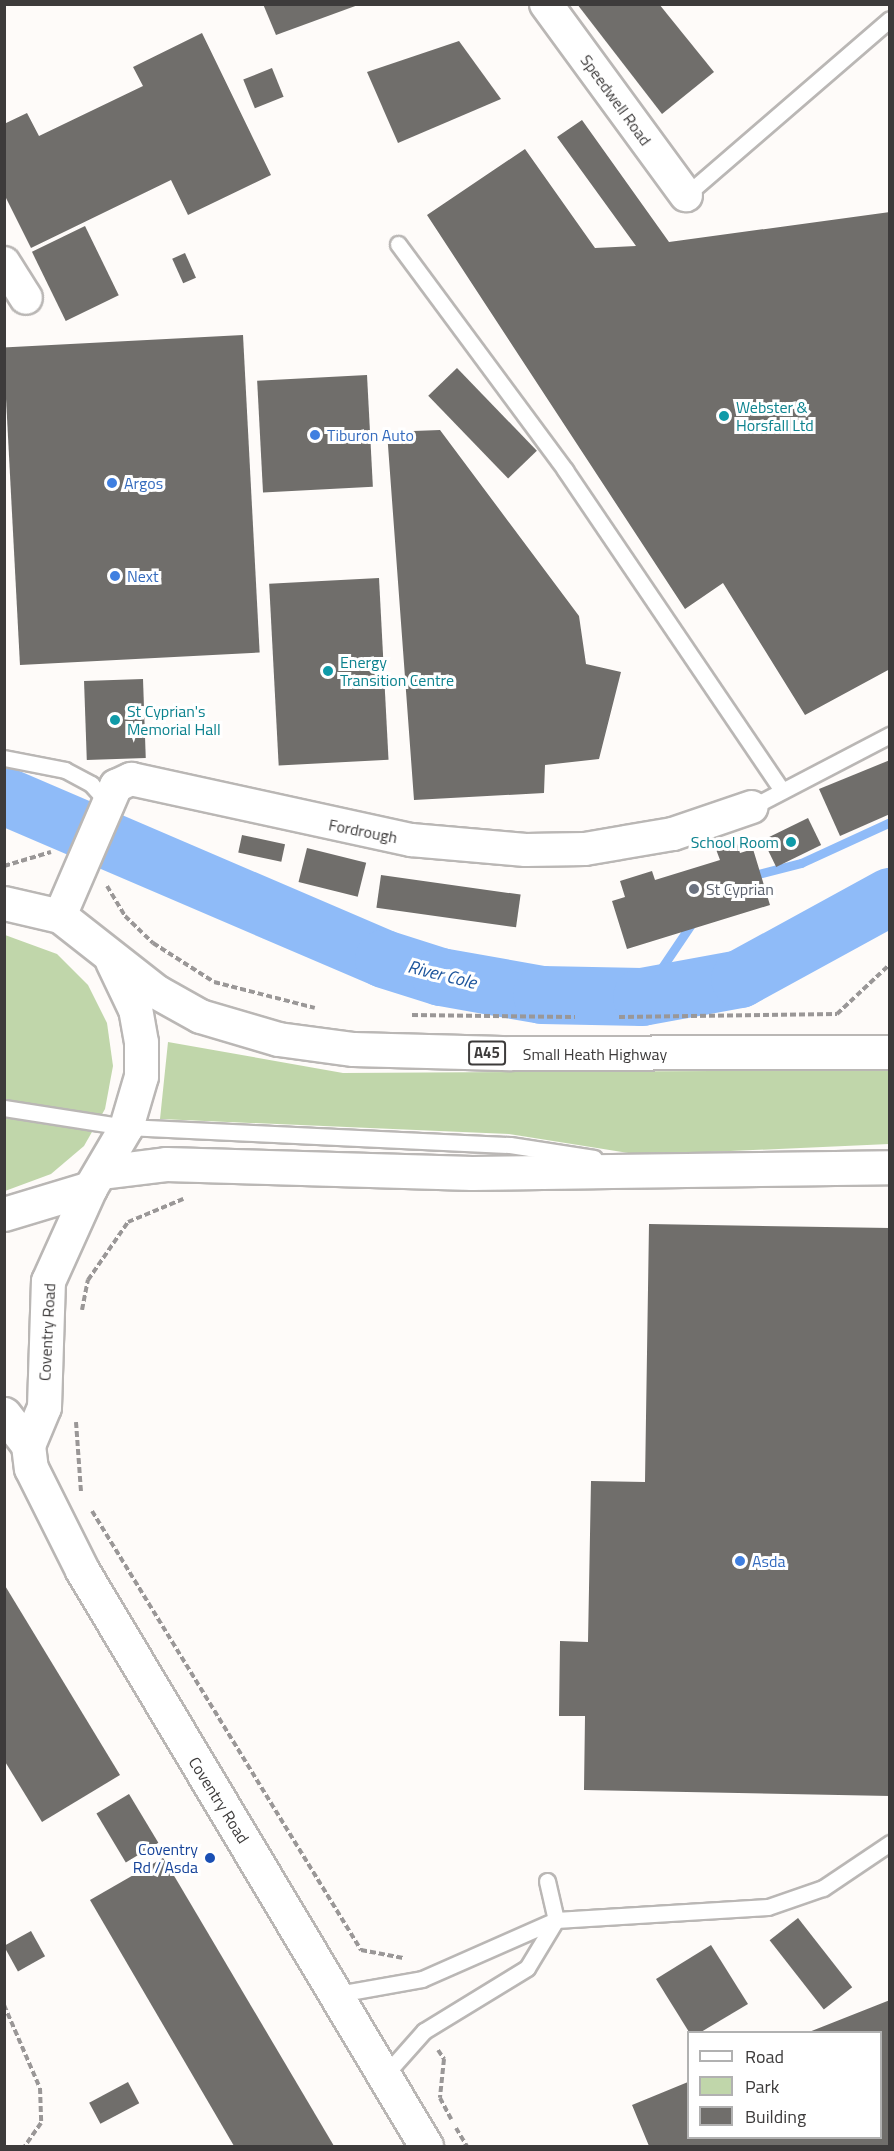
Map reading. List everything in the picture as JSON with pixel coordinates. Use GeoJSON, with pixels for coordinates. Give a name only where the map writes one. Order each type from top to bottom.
{"type":"FeatureCollection","features":[{"type":"Feature","properties":{"kind":"main road"},"geometry":{"type":"LineString","coordinates":[[4,903],[60,916]]}},
{"type":"Feature","properties":{"kind":"main road","name":"Small Heath Highway"},"geometry":{"type":"LineString","coordinates":[[60,916],[157,992],[220,1023],[342,1048],[534,1054],[890,1052]]}},
{"type":"Feature","properties":{"kind":"main road","name":"Coventry Road"},"geometry":{"type":"LineString","coordinates":[[21,1463],[44,1407],[48,1281],[96,1180],[126,1127],[141,1076],[141,1042],[135,1009],[108,954]]}},
{"type":"Feature","properties":{"kind":"main road"},"geometry":{"type":"LineString","coordinates":[[4,1214],[96,1180],[166,1164],[449,1173],[663,1168],[890,1167]]}},
{"type":"Feature","properties":{"kind":"main road","name":"Coventry Road"},"geometry":{"type":"LineString","coordinates":[[4,1414],[21,1463],[142,1674],[338,1994],[426,2146]]}},
{"type":"Feature","properties":{"kind":"street","name":"Speedwell Road"},"geometry":{"type":"LineString","coordinates":[[546,4],[686,195]]}},
{"type":"Feature","properties":{"kind":"street"},"geometry":{"type":"LineString","coordinates":[[4,263],[26,298]]}},
{"type":"Feature","properties":{"kind":"street","name":"Fordrough"},"geometry":{"type":"LineString","coordinates":[[60,916],[116,786],[131,779],[411,840],[526,850],[585,849],[674,834],[752,807]]}},
{"type":"Feature","properties":{"kind":"lane"},"geometry":{"type":"LineString","coordinates":[[686,195],[890,19]]}},
{"type":"Feature","properties":{"kind":"lane"},"geometry":{"type":"LineString","coordinates":[[398,244],[565,470],[782,791]]}},
{"type":"Feature","properties":{"kind":"lane"},"geometry":{"type":"LineString","coordinates":[[752,807],[890,735]]}},
{"type":"Feature","properties":{"kind":"lane"},"geometry":{"type":"LineString","coordinates":[[4,758],[65,770],[92,784],[105,808]]}},
{"type":"Feature","properties":{"kind":"lane"},"geometry":{"type":"LineString","coordinates":[[4,1108],[126,1127],[510,1145],[663,1168]]}},
{"type":"Feature","properties":{"kind":"lane"},"geometry":{"type":"LineString","coordinates":[[338,1994],[415,1980],[556,1920],[768,1907],[823,1888],[890,1844]]}},
{"type":"Feature","properties":{"kind":"lane"},"geometry":{"type":"LineString","coordinates":[[385,2076],[424,2031],[527,1968],[556,1920],[548,1881]]}},
{"type":"Feature","properties":{"kind":"path"},"geometry":{"type":"LineString","coordinates":[[4,866],[36,860],[84,863],[107,886],[125,916],[153,943],[214,982],[325,1011]]}},
{"type":"Feature","properties":{"kind":"path"},"geometry":{"type":"LineString","coordinates":[[616,1017],[837,1014],[890,964]]}},
{"type":"Feature","properties":{"kind":"path"},"geometry":{"type":"LineString","coordinates":[[405,1015],[581,1017]]}},
{"type":"Feature","properties":{"kind":"path"},"geometry":{"type":"LineString","coordinates":[[80,1322],[88,1280],[128,1222],[193,1194]]}},
{"type":"Feature","properties":{"kind":"path"},"geometry":{"type":"LineString","coordinates":[[76,1411],[82,1494],[211,1711],[361,1950],[400,1953],[415,1980]]}},
{"type":"Feature","properties":{"kind":"path"},"geometry":{"type":"LineString","coordinates":[[4,2005],[40,2088],[41,2123],[25,2146]]}},
{"type":"Feature","properties":{"kind":"path"},"geometry":{"type":"LineString","coordinates":[[424,2031],[444,2058],[440,2098],[467,2146]]}},
{"type":"Feature","properties":{"kind":"green space"},"geometry":{"type":"Polygon","coordinates":[[[5,935],[57,954],[88,985],[107,1023],[113,1066],[105,1109],[84,1146],[51,1174],[5,1191],[5,935]]]}},
{"type":"Feature","properties":{"kind":"green space"},"geometry":{"type":"Polygon","coordinates":[[[168,1042],[343,1073],[889,1070],[889,1144],[641,1155],[509,1134],[160,1119],[168,1042]]]}},
{"type":"Feature","properties":{"kind":"building"},"geometry":{"type":"Polygon","coordinates":[[[263,4],[358,4],[358,5],[276,35],[263,4]]]}},
{"type":"Feature","properties":{"kind":"building"},"geometry":{"type":"Polygon","coordinates":[[[577,4],[659,4],[714,72],[662,114],[577,4]]]}},
{"type":"Feature","properties":{"kind":"building"},"geometry":{"type":"Polygon","coordinates":[[[202,33],[271,175],[188,215],[171,180],[31,248],[4,194],[4,124],[27,113],[39,136],[143,86],[133,67],[202,33]]]}},
{"type":"Feature","properties":{"kind":"building"},"geometry":{"type":"Polygon","coordinates":[[[459,41],[501,99],[398,143],[367,72],[459,41]]]}},
{"type":"Feature","properties":{"kind":"building"},"geometry":{"type":"Polygon","coordinates":[[[272,68],[284,97],[255,108],[243,80],[272,68]]]}},
{"type":"Feature","properties":{"kind":"building","name":"Webster & Horsfall Ltd"},"geometry":{"type":"Polygon","coordinates":[[[582,120],[669,242],[890,212],[890,669],[805,715],[723,583],[685,609],[427,215],[525,149],[595,248],[636,246],[557,137],[582,120]]]}},
{"type":"Feature","properties":{"kind":"building"},"geometry":{"type":"Polygon","coordinates":[[[85,226],[119,295],[66,321],[32,252],[85,226]]]}},
{"type":"Feature","properties":{"kind":"building"},"geometry":{"type":"Polygon","coordinates":[[[185,253],[196,278],[183,283],[172,259],[185,253]]]}},
{"type":"Feature","properties":{"kind":"building"},"geometry":{"type":"Polygon","coordinates":[[[243,335],[260,653],[20,665],[4,348],[243,335]]]}},
{"type":"Feature","properties":{"kind":"building"},"geometry":{"type":"Polygon","coordinates":[[[457,368],[537,451],[508,479],[428,396],[457,368]]]}},
{"type":"Feature","properties":{"kind":"building","name":"Tiburon Auto"},"geometry":{"type":"Polygon","coordinates":[[[367,375],[373,487],[263,493],[257,381],[367,375]]]}},
{"type":"Feature","properties":{"kind":"building"},"geometry":{"type":"Polygon","coordinates":[[[440,430],[579,616],[586,664],[621,672],[599,759],[545,765],[544,793],[414,800],[387,432],[440,430]]]}},
{"type":"Feature","properties":{"kind":"building","name":"Energy Transition Centre"},"geometry":{"type":"Polygon","coordinates":[[[379,578],[389,760],[279,766],[269,584],[379,578]]]}},
{"type":"Feature","properties":{"kind":"building","name":"St Cyprian's Memorial Hall"},"geometry":{"type":"Polygon","coordinates":[[[143,679],[146,758],[87,760],[84,681],[143,679]]]}},
{"type":"Feature","properties":{"kind":"building"},"geometry":{"type":"Polygon","coordinates":[[[890,760],[890,814],[840,836],[819,789],[890,760]]]}},
{"type":"Feature","properties":{"kind":"building","name":"School Room"},"geometry":{"type":"Polygon","coordinates":[[[808,818],[821,845],[776,867],[763,840],[808,818]]]}},
{"type":"Feature","properties":{"kind":"building"},"geometry":{"type":"Polygon","coordinates":[[[242,835],[285,844],[281,862],[238,853],[242,835]]]}},
{"type":"Feature","properties":{"kind":"building","name":"St Cyprian"},"geometry":{"type":"Polygon","coordinates":[[[735,837],[740,853],[753,849],[770,905],[627,949],[612,901],[625,897],[620,881],[652,871],[655,880],[720,860],[714,844],[735,837]]]}},
{"type":"Feature","properties":{"kind":"building"},"geometry":{"type":"Polygon","coordinates":[[[307,848],[366,863],[358,897],[299,882],[307,848]]]}},
{"type":"Feature","properties":{"kind":"building"},"geometry":{"type":"Polygon","coordinates":[[[381,875],[521,895],[516,927],[376,908],[381,875]]]}},
{"type":"Feature","properties":{"kind":"building","name":"Asda"},"geometry":{"type":"Polygon","coordinates":[[[649,1224],[890,1228],[890,1796],[584,1790],[585,1716],[559,1716],[560,1641],[588,1642],[591,1481],[645,1482],[649,1224]]]}},
{"type":"Feature","properties":{"kind":"building"},"geometry":{"type":"Polygon","coordinates":[[[4,1584],[120,1775],[42,1822],[4,1760],[4,1584]]]}},
{"type":"Feature","properties":{"kind":"building"},"geometry":{"type":"Polygon","coordinates":[[[129,1794],[158,1843],[126,1862],[96,1814],[129,1794]]]}},
{"type":"Feature","properties":{"kind":"building"},"geometry":{"type":"Polygon","coordinates":[[[163,1858],[334,2146],[234,2146],[90,1900],[163,1858]]]}},
{"type":"Feature","properties":{"kind":"building"},"geometry":{"type":"Polygon","coordinates":[[[798,1918],[852,1987],[824,2010],[770,1940],[798,1918]]]}},
{"type":"Feature","properties":{"kind":"building"},"geometry":{"type":"Polygon","coordinates":[[[31,1931],[45,1956],[18,1971],[4,1946],[31,1931]]]}},
{"type":"Feature","properties":{"kind":"building"},"geometry":{"type":"Polygon","coordinates":[[[711,1945],[748,2004],[703,2031],[688,2031],[656,1979],[711,1945]]]}},
{"type":"Feature","properties":{"kind":"building"},"geometry":{"type":"Polygon","coordinates":[[[890,2000],[890,2146],[649,2146],[632,2105],[687,2082],[687,2139],[882,2139],[882,2031],[812,2031],[890,2000]]]}},
{"type":"Feature","properties":{"kind":"building"},"geometry":{"type":"Polygon","coordinates":[[[128,2082],[139,2103],[100,2124],[89,2103],[128,2082]]]}},
{"type":"Feature","properties":{"kind":"waterway","name":"River Cole"},"geometry":{"type":"LineString","coordinates":[[4,796],[384,959],[441,977],[542,995],[642,997],[740,979],[890,897]]}},
{"type":"Feature","properties":{"kind":"waterway"},"geometry":{"type":"LineString","coordinates":[[750,876],[801,863],[890,822]]}},
{"type":"Feature","properties":{"kind":"waterway"},"geometry":{"type":"LineString","coordinates":[[642,997],[692,923]]}},
{"type":"Feature","properties":{"kind":"place","name":"Webster & Horsfall Ltd"},"geometry":{"type":"Point","coordinates":[724,416]}},
{"type":"Feature","properties":{"kind":"place","name":"Tiburon Auto"},"geometry":{"type":"Point","coordinates":[315,435]}},
{"type":"Feature","properties":{"kind":"place","name":"Argos"},"geometry":{"type":"Point","coordinates":[112,483]}},
{"type":"Feature","properties":{"kind":"place","name":"Next"},"geometry":{"type":"Point","coordinates":[115,576]}},
{"type":"Feature","properties":{"kind":"place","name":"Energy Transition Centre"},"geometry":{"type":"Point","coordinates":[328,671]}},
{"type":"Feature","properties":{"kind":"place","name":"St Cyprian's Memorial Hall"},"geometry":{"type":"Point","coordinates":[115,720]}},
{"type":"Feature","properties":{"kind":"place","name":"School Room"},"geometry":{"type":"Point","coordinates":[791,842]}},
{"type":"Feature","properties":{"kind":"place","name":"St Cyprian"},"geometry":{"type":"Point","coordinates":[694,889]}},
{"type":"Feature","properties":{"kind":"place","name":"Asda"},"geometry":{"type":"Point","coordinates":[740,1561]}},
{"type":"Feature","properties":{"kind":"place","name":"Coventry Rd / Asda"},"geometry":{"type":"Point","coordinates":[210,1858]}}]}
